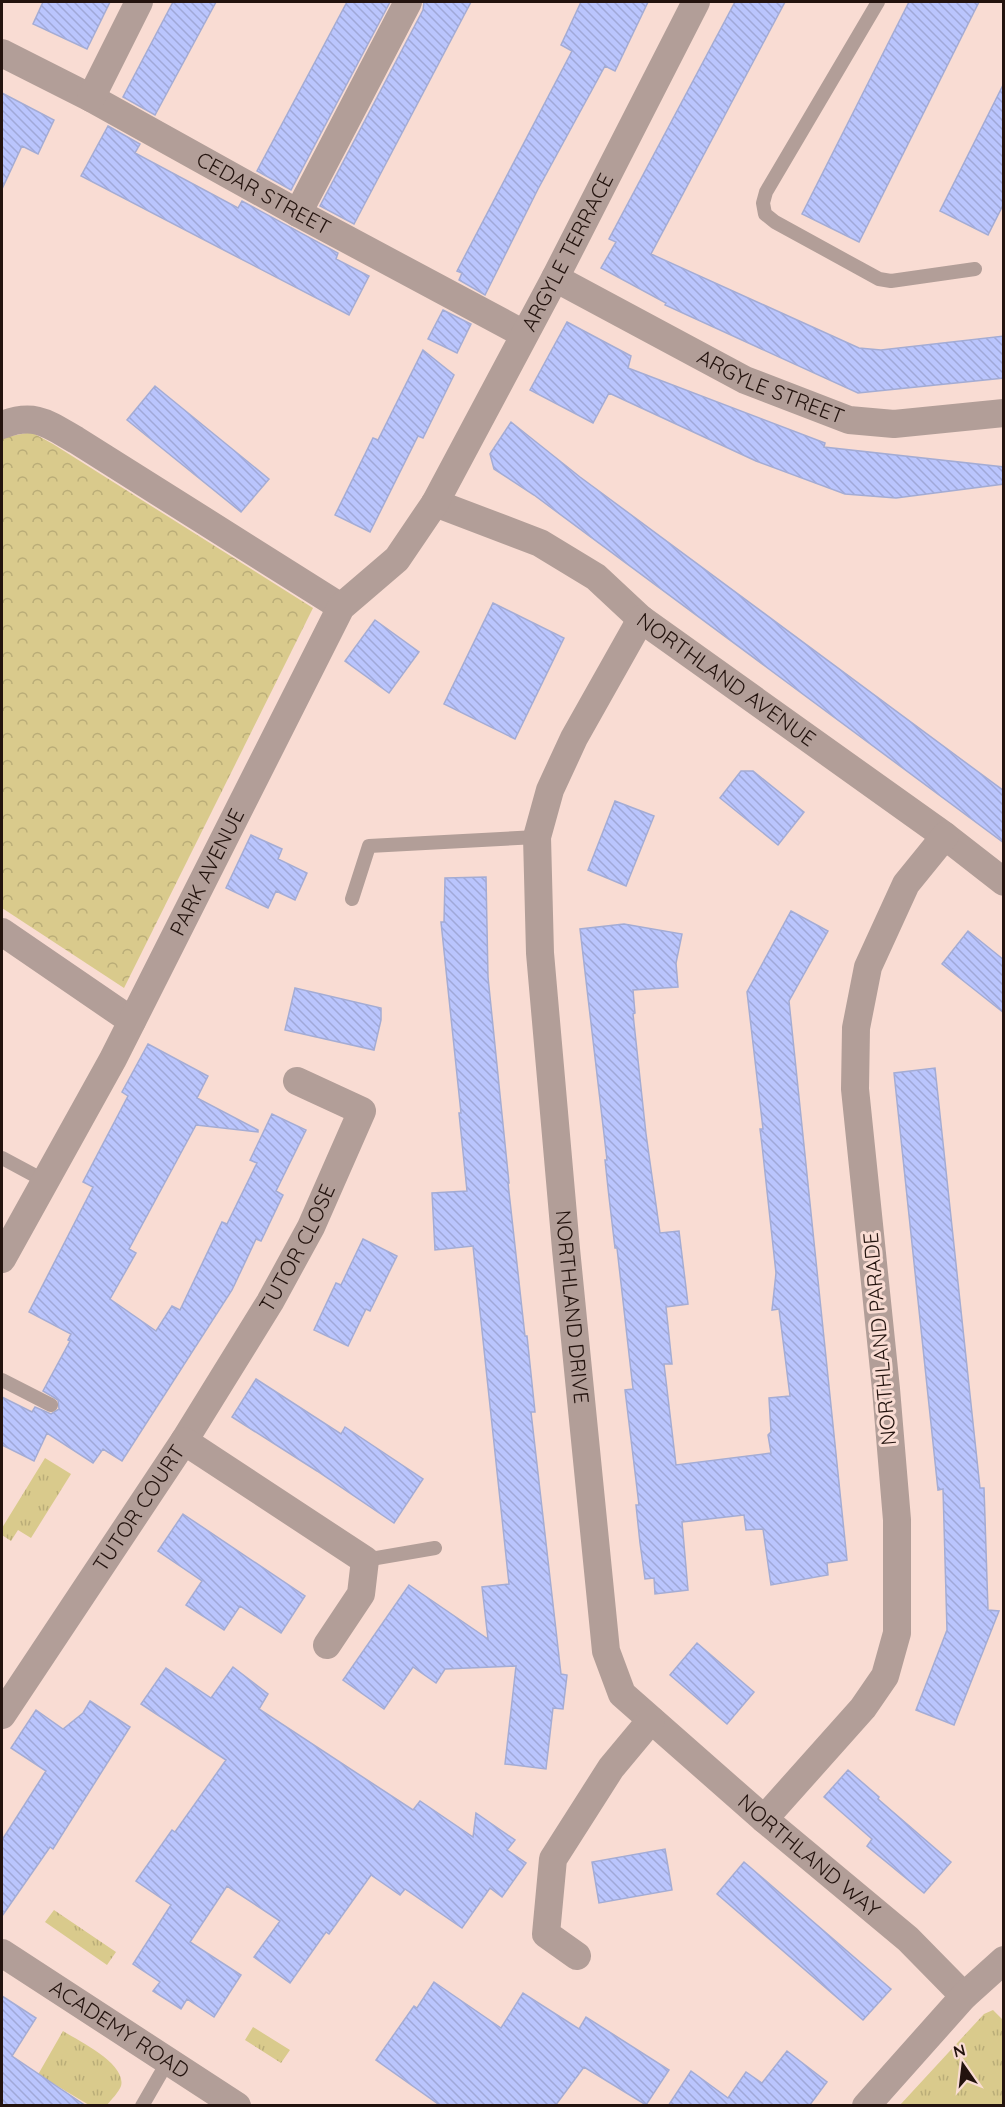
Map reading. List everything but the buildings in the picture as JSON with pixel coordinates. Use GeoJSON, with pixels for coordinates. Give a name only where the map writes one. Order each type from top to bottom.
{"type":"FeatureCollection","features":[{"type":"Feature","properties":{"kind":"street"},"geometry":{"type":"LineString","coordinates":[[91,98],[139,2]]}},
{"type":"Feature","properties":{"kind":"street"},"geometry":{"type":"LineString","coordinates":[[298,213],[408,2]]}},
{"type":"Feature","properties":{"kind":"street","name":"ARGYLE TERRACE"},"geometry":{"type":"LineString","coordinates":[[435,503],[555,278],[696,2]]}},
{"type":"Feature","properties":{"kind":"street","name":"CEDAR STREET"},"geometry":{"type":"LineString","coordinates":[[2,53],[91,98],[298,213],[524,334]]}},
{"type":"Feature","properties":{"kind":"street","name":"ARGYLE STREET"},"geometry":{"type":"LineString","coordinates":[[555,278],[746,380],[849,420],[894,424],[1004,413]]}},
{"type":"Feature","properties":{"kind":"street"},"geometry":{"type":"LineString","coordinates":[[2,425],[19,418],[43,422],[76,440],[341,608]]}},
{"type":"Feature","properties":{"kind":"street","name":"PARK AVENUE"},"geometry":{"type":"LineString","coordinates":[[2,1259],[113,1059],[341,608],[397,559],[435,503]]}},
{"type":"Feature","properties":{"kind":"street","name":"NORTHLAND AVENUE"},"geometry":{"type":"LineString","coordinates":[[435,503],[540,543],[596,577],[642,619],[945,836],[1004,882]]}},
{"type":"Feature","properties":{"kind":"street","name":"NORTHLAND DRIVE"},"geometry":{"type":"LineString","coordinates":[[642,619],[574,738],[550,790],[537,837],[540,953],[566,1249],[606,1651],[622,1694],[651,1720]]}},
{"type":"Feature","properties":{"kind":"street","name":"NORTHLAND PARADE"},"geometry":{"type":"LineString","coordinates":[[764,1819],[862,1708],[885,1676],[897,1633],[897,1520],[855,1089],[856,1028],[868,967],[906,884],[945,836]]}},
{"type":"Feature","properties":{"kind":"street"},"geometry":{"type":"LineString","coordinates":[[2,932],[132,1021]]}},
{"type":"Feature","properties":{"kind":"street","name":"TUTOR CLOSE"},"geometry":{"type":"LineString","coordinates":[[184,1441],[270,1302],[311,1227],[362,1110],[297,1081]]}},
{"type":"Feature","properties":{"kind":"street","name":"TUTOR COURT"},"geometry":{"type":"LineString","coordinates":[[2,1715],[184,1441],[365,1560]]}},
{"type":"Feature","properties":{"kind":"street"},"geometry":{"type":"LineString","coordinates":[[327,1646],[361,1594],[365,1560]]}},
{"type":"Feature","properties":{"kind":"street"},"geometry":{"type":"LineString","coordinates":[[577,1956],[546,1935],[553,1859],[611,1768],[651,1720]]}},
{"type":"Feature","properties":{"kind":"street","name":"NORTHLAND WAY"},"geometry":{"type":"LineString","coordinates":[[651,1720],[764,1819],[908,1939],[964,1996]]}},
{"type":"Feature","properties":{"kind":"street","name":"ACADEMY ROAD"},"geometry":{"type":"LineString","coordinates":[[2,1953],[237,2106]]}},
{"type":"Feature","properties":{"kind":"street"},"geometry":{"type":"LineString","coordinates":[[866,2106],[964,1996],[1004,1960]]}},
{"type":"Feature","properties":{"kind":"lane"},"geometry":{"type":"LineString","coordinates":[[878,2],[766,192],[763,203],[765,214],[775,222],[879,279],[891,281],[975,269]]}},
{"type":"Feature","properties":{"kind":"lane"},"geometry":{"type":"LineString","coordinates":[[352,899],[369,846],[537,837]]}},
{"type":"Feature","properties":{"kind":"lane"},"geometry":{"type":"LineString","coordinates":[[2,1158],[45,1181]]}},
{"type":"Feature","properties":{"kind":"lane"},"geometry":{"type":"LineString","coordinates":[[2,1380],[51,1405]]}},
{"type":"Feature","properties":{"kind":"lane"},"geometry":{"type":"LineString","coordinates":[[365,1560],[435,1548]]}},
{"type":"Feature","properties":{"kind":"lane"},"geometry":{"type":"LineString","coordinates":[[142,2106],[168,2061]]}},
{"type":"Feature","properties":{"kind":"green space"},"geometry":{"type":"Polygon","coordinates":[[[31,432],[313,608],[124,988],[2,908],[2,438],[31,432]]]}},
{"type":"Feature","properties":{"kind":"green space"},"geometry":{"type":"Polygon","coordinates":[[[45,1458],[71,1474],[31,1538],[18,1530],[11,1541],[2,1535],[2,1528],[45,1458]]]}},
{"type":"Feature","properties":{"kind":"green space"},"geometry":{"type":"Polygon","coordinates":[[[54,1910],[116,1952],[107,1965],[45,1922],[54,1910]]]}},
{"type":"Feature","properties":{"kind":"green space"},"geometry":{"type":"Polygon","coordinates":[[[993,2010],[1003,2020],[1003,2105],[900,2105],[984,2014],[993,2010]]]}},
{"type":"Feature","properties":{"kind":"green space"},"geometry":{"type":"Polygon","coordinates":[[[253,2027],[290,2050],[281,2063],[245,2040],[253,2027]]]}},
{"type":"Feature","properties":{"kind":"green space"},"geometry":{"type":"Polygon","coordinates":[[[63,2031],[110,2062],[121,2078],[120,2088],[107,2105],[89,2105],[54,2084],[40,2105],[20,2106],[63,2031]]]}}]}
